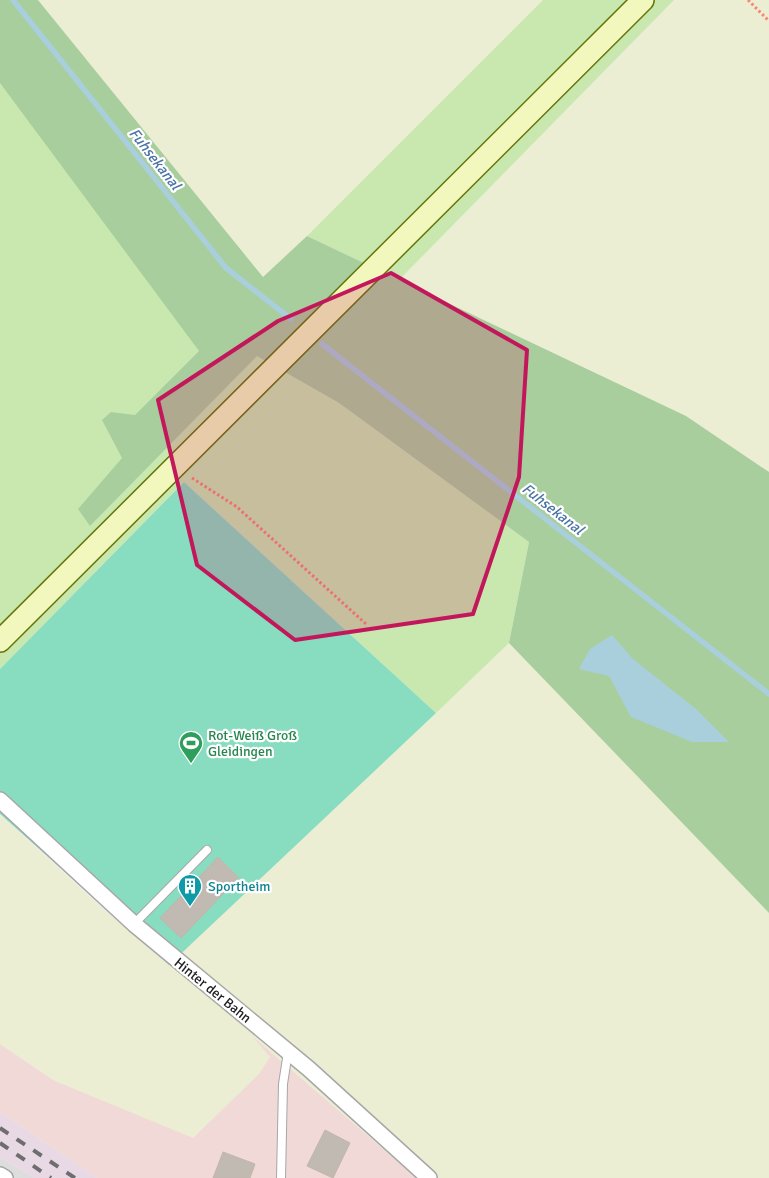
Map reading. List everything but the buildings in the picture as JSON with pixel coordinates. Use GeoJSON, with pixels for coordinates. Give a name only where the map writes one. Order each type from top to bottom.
{"type":"FeatureCollection","features":[{"type":"Feature","properties":{"kind":"street"},"geometry":{"type":"LineString","coordinates":[[0,641],[642,0]]}},
{"type":"Feature","properties":{"kind":"street","name":"Hinter der Bahn"},"geometry":{"type":"LineString","coordinates":[[0,800],[134,924],[288,1052],[429,1178]]}},
{"type":"Feature","properties":{"kind":"street"},"geometry":{"type":"LineString","coordinates":[[0,1175],[5,1178]]}},
{"type":"Feature","properties":{"kind":"lane"},"geometry":{"type":"LineString","coordinates":[[134,924],[207,850]]}},
{"type":"Feature","properties":{"kind":"lane"},"geometry":{"type":"LineString","coordinates":[[281,1178],[283,1084],[288,1052]]}},
{"type":"Feature","properties":{"kind":"path"},"geometry":{"type":"LineString","coordinates":[[748,0],[769,21]]}},
{"type":"Feature","properties":{"kind":"path"},"geometry":{"type":"LineString","coordinates":[[174,467],[237,507],[366,624]]}},
{"type":"Feature","properties":{"kind":"highlighted area"},"geometry":{"type":"Polygon","coordinates":[[[391,273],[527,350],[519,477],[473,614],[295,640],[197,565],[158,400],[278,321],[391,273]]]}},
{"type":"Feature","properties":{"kind":"shaded area"},"geometry":{"type":"Polygon","coordinates":[[[248,1032],[417,1178],[97,1178],[0,1112],[0,1044],[55,1081],[248,1032]]]}},
{"type":"Feature","properties":{"kind":"shaded area"},"geometry":{"type":"Polygon","coordinates":[[[0,1112],[97,1178],[34,1178],[0,1157],[0,1112]]]}},
{"type":"Feature","properties":{"kind":"shaded area"},"geometry":{"type":"Polygon","coordinates":[[[0,1157],[34,1178],[0,1178],[0,1157]]]}},
{"type":"Feature","properties":{"kind":"green space"},"geometry":{"type":"Polygon","coordinates":[[[0,0],[38,0],[263,277],[307,236],[686,416],[769,472],[769,913],[509,643],[529,542],[339,403],[257,356],[90,526],[78,509],[122,458],[102,420],[111,412],[135,415],[199,351],[0,83],[0,0]]]}},
{"type":"Feature","properties":{"kind":"green space"},"geometry":{"type":"Polygon","coordinates":[[[38,0],[543,0],[307,236],[263,277],[38,0]]]}},
{"type":"Feature","properties":{"kind":"green space"},"geometry":{"type":"Polygon","coordinates":[[[543,0],[674,0],[399,280],[307,236],[543,0]]]}},
{"type":"Feature","properties":{"kind":"green space"},"geometry":{"type":"Polygon","coordinates":[[[674,0],[769,0],[769,472],[686,416],[399,280],[674,0]]]}},
{"type":"Feature","properties":{"kind":"green space"},"geometry":{"type":"Polygon","coordinates":[[[0,54],[210,328],[339,403],[529,542],[509,643],[436,713],[184,482],[0,669],[0,54]]]}},
{"type":"Feature","properties":{"kind":"green space","name":"Rot-Weiß Groß Gleidingen"},"geometry":{"type":"Polygon","coordinates":[[[184,482],[436,713],[169,965],[0,814],[0,669],[184,482]]]}},
{"type":"Feature","properties":{"kind":"green space"},"geometry":{"type":"Polygon","coordinates":[[[509,643],[769,913],[769,1178],[417,1178],[252,1036],[270,1057],[259,1074],[193,1138],[55,1081],[0,1044],[0,815],[102,908],[169,965],[509,643]]]}},
{"type":"Feature","properties":{"kind":"water"},"geometry":{"type":"Polygon","coordinates":[[[612,635],[633,659],[696,709],[729,742],[692,742],[631,717],[609,676],[579,669],[590,649],[612,635]]]}},
{"type":"Feature","properties":{"kind":"waterway","name":"Fuhsekanal"},"geometry":{"type":"LineString","coordinates":[[13,0],[226,268],[291,319]]}},
{"type":"Feature","properties":{"kind":"waterway","name":"Fuhsekanal"},"geometry":{"type":"LineString","coordinates":[[322,344],[769,694]]}},
{"type":"Feature","properties":{"kind":"railway"},"geometry":{"type":"LineString","coordinates":[[0,1128],[75,1178]]}},
{"type":"Feature","properties":{"kind":"railway"},"geometry":{"type":"LineString","coordinates":[[0,1143],[51,1178]]}},
{"type":"Feature","properties":{"kind":"place","name":"Rot-Weiß Groß Gleidingen"},"geometry":{"type":"Point","coordinates":[191,764]}},
{"type":"Feature","properties":{"kind":"place","name":"Sportheim"},"geometry":{"type":"Point","coordinates":[190,907]}}]}
